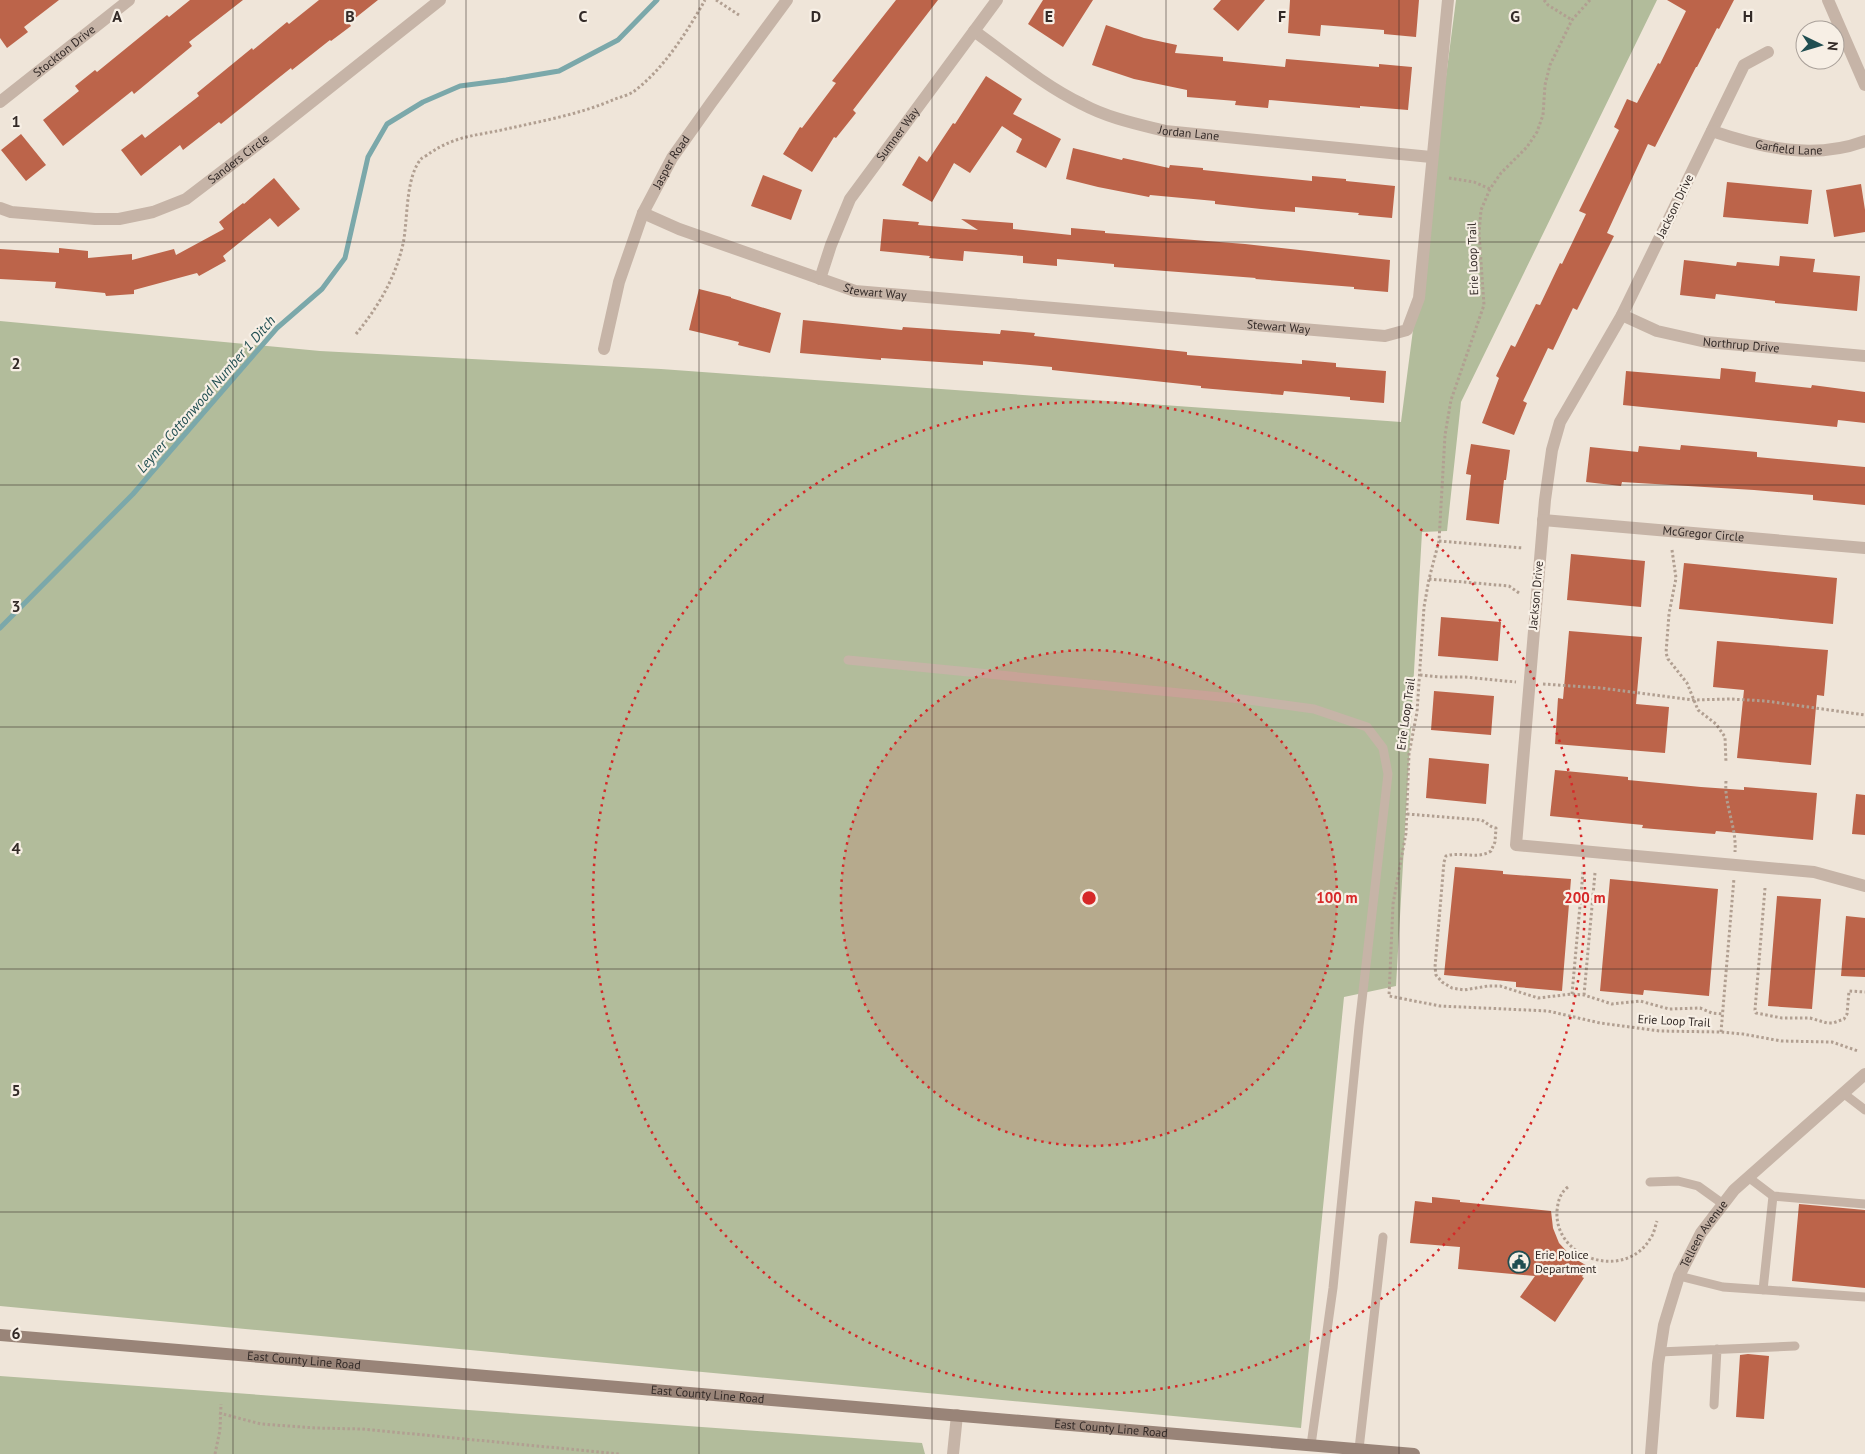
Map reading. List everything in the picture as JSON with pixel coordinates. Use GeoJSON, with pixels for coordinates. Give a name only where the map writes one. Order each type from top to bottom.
{"type":"FeatureCollection","features":[{"type":"Feature","properties":{"kind":"main road","name":"East County Line Road"},"geometry":{"type":"LineString","coordinates":[[0,1335],[1414,1454]]}},
{"type":"Feature","properties":{"kind":"street","name":"Stockton Drive"},"geometry":{"type":"LineString","coordinates":[[0,102],[129,0]]}},
{"type":"Feature","properties":{"kind":"street","name":"Sanders Circle"},"geometry":{"type":"LineString","coordinates":[[0,208],[20,212],[95,219],[119,219],[154,212],[186,199],[440,0]]}},
{"type":"Feature","properties":{"kind":"street","name":"Jasper Road"},"geometry":{"type":"LineString","coordinates":[[604,349],[620,282],[644,213],[672,158],[787,0]]}},
{"type":"Feature","properties":{"kind":"street","name":"Sumner Way"},"geometry":{"type":"LineString","coordinates":[[820,279],[831,245],[850,199],[996,0]]}},
{"type":"Feature","properties":{"kind":"street","name":"Stewart Way"},"geometry":{"type":"LineString","coordinates":[[820,279],[855,291],[1385,336],[1407,330],[1419,298],[1431,156],[1448,0]]}},
{"type":"Feature","properties":{"kind":"street"},"geometry":{"type":"LineString","coordinates":[[1828,0],[1865,85]]}},
{"type":"Feature","properties":{"kind":"street","name":"Jordan Lane"},"geometry":{"type":"LineString","coordinates":[[974,31],[1053,87],[1082,105],[1126,122],[1165,131],[1431,156]]}},
{"type":"Feature","properties":{"kind":"street","name":"Jackson Drive"},"geometry":{"type":"LineString","coordinates":[[1768,52],[1744,65],[1622,315],[1560,422],[1552,450],[1543,520],[1516,845],[1814,872],[1865,886]]}},
{"type":"Feature","properties":{"kind":"street","name":"Garfield Lane"},"geometry":{"type":"LineString","coordinates":[[1712,131],[1746,143],[1780,150],[1810,151],[1845,148],[1865,140]]}},
{"type":"Feature","properties":{"kind":"street"},"geometry":{"type":"LineString","coordinates":[[644,213],[672,226],[820,279]]}},
{"type":"Feature","properties":{"kind":"street","name":"Northrup Drive"},"geometry":{"type":"LineString","coordinates":[[1622,315],[1657,332],[1706,342],[1865,356]]}},
{"type":"Feature","properties":{"kind":"street","name":"McGregor Circle"},"geometry":{"type":"LineString","coordinates":[[1543,520],[1865,548]]}},
{"type":"Feature","properties":{"kind":"street","name":"Telleen Avenue"},"geometry":{"type":"LineString","coordinates":[[1651,1454],[1659,1352],[1664,1325],[1679,1276],[1701,1233],[1734,1190],[1865,1074]]}},
{"type":"Feature","properties":{"kind":"street"},"geometry":{"type":"LineString","coordinates":[[953,1454],[957,1415]]}},
{"type":"Feature","properties":{"kind":"lane"},"geometry":{"type":"LineString","coordinates":[[848,660],[1241,699],[1314,709],[1366,727],[1383,748],[1388,774],[1359,1026],[1333,1288],[1311,1445]]}},
{"type":"Feature","properties":{"kind":"lane"},"geometry":{"type":"LineString","coordinates":[[1843,1093],[1865,1110]]}},
{"type":"Feature","properties":{"kind":"lane"},"geometry":{"type":"LineString","coordinates":[[1748,1177],[1773,1196],[1865,1204]]}},
{"type":"Feature","properties":{"kind":"lane"},"geometry":{"type":"LineString","coordinates":[[1650,1182],[1678,1181],[1698,1186],[1723,1204]]}},
{"type":"Feature","properties":{"kind":"lane"},"geometry":{"type":"LineString","coordinates":[[1763,1290],[1773,1196]]}},
{"type":"Feature","properties":{"kind":"lane"},"geometry":{"type":"LineString","coordinates":[[1359,1450],[1383,1237]]}},
{"type":"Feature","properties":{"kind":"lane"},"geometry":{"type":"LineString","coordinates":[[1679,1276],[1723,1287],[1865,1297]]}},
{"type":"Feature","properties":{"kind":"lane"},"geometry":{"type":"LineString","coordinates":[[1659,1352],[1795,1346]]}},
{"type":"Feature","properties":{"kind":"lane"},"geometry":{"type":"LineString","coordinates":[[1714,1405],[1717,1349]]}},
{"type":"Feature","properties":{"kind":"path"},"geometry":{"type":"LineString","coordinates":[[356,334],[375,311],[395,271],[403,244],[411,187],[421,159],[439,147],[460,137],[504,130],[574,113],[605,104],[632,92],[649,78],[682,39],[706,0]]}},
{"type":"Feature","properties":{"kind":"path"},"geometry":{"type":"LineString","coordinates":[[716,0],[739,15]]}},
{"type":"Feature","properties":{"kind":"path"},"geometry":{"type":"LineString","coordinates":[[1544,0],[1548,5],[1572,20]]}},
{"type":"Feature","properties":{"kind":"path","name":"Erie Loop Trail"},"geometry":{"type":"LineString","coordinates":[[1590,0],[1572,20],[1550,65],[1545,85],[1543,115],[1537,132],[1527,147],[1501,173],[1490,190],[1481,210],[1479,233],[1484,305],[1451,400],[1445,435],[1439,541],[1424,607],[1420,675],[1406,785],[1406,833],[1392,904],[1389,996],[1440,1006],[1548,1012],[1600,1023],[1660,1031],[1721,1032],[1781,1040],[1832,1042],[1858,1051]]}},
{"type":"Feature","properties":{"kind":"path"},"geometry":{"type":"LineString","coordinates":[[1449,178],[1474,182],[1490,190]]}},
{"type":"Feature","properties":{"kind":"path"},"geometry":{"type":"LineString","coordinates":[[1439,541],[1523,548]]}},
{"type":"Feature","properties":{"kind":"path"},"geometry":{"type":"LineString","coordinates":[[1672,550],[1676,578],[1669,614],[1666,653],[1668,659],[1687,682],[1698,710],[1716,724],[1725,737],[1726,763]]}},
{"type":"Feature","properties":{"kind":"path"},"geometry":{"type":"LineString","coordinates":[[1429,579],[1509,586],[1519,593]]}},
{"type":"Feature","properties":{"kind":"path"},"geometry":{"type":"LineString","coordinates":[[1420,675],[1439,677],[1466,676],[1516,682]]}},
{"type":"Feature","properties":{"kind":"path"},"geometry":{"type":"LineString","coordinates":[[1542,684],[1601,688],[1693,700],[1730,699],[1766,701],[1865,715]]}},
{"type":"Feature","properties":{"kind":"path"},"geometry":{"type":"LineString","coordinates":[[1726,781],[1725,791],[1736,852]]}},
{"type":"Feature","properties":{"kind":"path"},"geometry":{"type":"LineString","coordinates":[[1407,814],[1480,820],[1496,828],[1493,847],[1485,854],[1478,856],[1453,854],[1446,856],[1435,967],[1436,975],[1442,982],[1452,988],[1464,990],[1500,986],[1538,998],[1572,994],[1584,995],[1612,1004],[1640,1001],[1669,1009],[1700,1008],[1712,1013],[1723,1014]]}},
{"type":"Feature","properties":{"kind":"path"},"geometry":{"type":"LineString","coordinates":[[1572,994],[1583,872]]}},
{"type":"Feature","properties":{"kind":"path"},"geometry":{"type":"LineString","coordinates":[[1584,995],[1595,874]]}},
{"type":"Feature","properties":{"kind":"path"},"geometry":{"type":"LineString","coordinates":[[1721,1032],[1734,878]]}},
{"type":"Feature","properties":{"kind":"path"},"geometry":{"type":"LineString","coordinates":[[1765,888],[1756,1013],[1782,1018],[1810,1018],[1833,1023],[1844,1019],[1847,1014],[1849,991],[1865,992]]}},
{"type":"Feature","properties":{"kind":"path"},"geometry":{"type":"LineString","coordinates":[[1568,1188],[1561,1192],[1557,1220],[1564,1238],[1574,1249],[1588,1258],[1602,1261],[1618,1261],[1630,1257],[1650,1239],[1657,1221]]}},
{"type":"Feature","properties":{"kind":"path"},"geometry":{"type":"LineString","coordinates":[[215,1454],[220,1430],[220,1404]]}},
{"type":"Feature","properties":{"kind":"path"},"geometry":{"type":"LineString","coordinates":[[219,1414],[261,1424],[362,1429],[620,1454]]}},
{"type":"Feature","properties":{"kind":"green space"},"geometry":{"type":"Polygon","coordinates":[[[1456,0],[1657,0],[1461,402],[1447,531],[1422,532],[1396,986],[1344,997],[1301,1428],[0,1306],[0,321],[320,351],[661,369],[1401,422],[1456,0]]]}},
{"type":"Feature","properties":{"kind":"green space"},"geometry":{"type":"Polygon","coordinates":[[[0,1376],[922,1443],[925,1454],[0,1454],[0,1376]]]}},
{"type":"Feature","properties":{"kind":"building"},"geometry":{"type":"Polygon","coordinates":[[[0,0],[59,0],[24,27],[28,32],[7,48],[0,38],[0,0]]]}},
{"type":"Feature","properties":{"kind":"building"},"geometry":{"type":"Polygon","coordinates":[[[190,0],[243,0],[189,42],[192,46],[134,94],[132,91],[63,146],[43,120],[79,91],[75,86],[95,70],[97,72],[167,15],[169,17],[190,0]]]}},
{"type":"Feature","properties":{"kind":"building"},"geometry":{"type":"Polygon","coordinates":[[[319,0],[378,0],[349,23],[351,26],[292,70],[291,68],[221,124],[219,122],[183,150],[180,145],[141,176],[121,150],[142,134],[145,138],[199,96],[197,93],[252,48],[253,50],[287,22],[289,24],[319,0]]]}},
{"type":"Feature","properties":{"kind":"building"},"geometry":{"type":"Polygon","coordinates":[[[896,0],[938,0],[853,110],[856,113],[836,138],[834,137],[812,172],[783,154],[800,127],[802,128],[836,83],[832,81],[896,0]]]}},
{"type":"Feature","properties":{"kind":"building"},"geometry":{"type":"Polygon","coordinates":[[[1043,0],[1093,0],[1063,47],[1028,24],[1043,0]]]}},
{"type":"Feature","properties":{"kind":"building"},"geometry":{"type":"Polygon","coordinates":[[[1221,0],[1265,0],[1238,31],[1213,9],[1221,0]]]}},
{"type":"Feature","properties":{"kind":"building"},"geometry":{"type":"Polygon","coordinates":[[[1290,0],[1419,0],[1416,37],[1384,34],[1384,30],[1321,25],[1320,36],[1288,33],[1290,0]]]}},
{"type":"Feature","properties":{"kind":"building"},"geometry":{"type":"Polygon","coordinates":[[[1667,0],[1734,0],[1696,67],[1655,147],[1648,144],[1607,233],[1614,236],[1577,310],[1573,308],[1553,350],[1548,348],[1523,401],[1527,403],[1514,435],[1482,423],[1499,378],[1496,376],[1511,345],[1515,347],[1536,304],[1540,305],[1586,214],[1579,211],[1619,130],[1614,127],[1627,99],[1637,103],[1658,63],[1660,64],[1686,11],[1667,0]]]}},
{"type":"Feature","properties":{"kind":"building"},"geometry":{"type":"Polygon","coordinates":[[[1106,25],[1144,38],[1177,45],[1175,53],[1223,57],[1223,61],[1285,67],[1286,59],[1379,67],[1379,64],[1412,67],[1408,110],[1269,100],[1268,108],[1235,105],[1236,101],[1187,97],[1187,90],[1134,79],[1092,65],[1106,25]]]}},
{"type":"Feature","properties":{"kind":"building"},"geometry":{"type":"Polygon","coordinates":[[[986,76],[1022,99],[1013,114],[1061,139],[1046,168],[1016,152],[1022,139],[1002,126],[970,173],[954,163],[932,202],[902,185],[919,156],[927,162],[953,123],[955,124],[986,76]]]}},
{"type":"Feature","properties":{"kind":"building"},"geometry":{"type":"Polygon","coordinates":[[[21,134],[46,165],[26,181],[1,150],[21,134]]]}},
{"type":"Feature","properties":{"kind":"building"},"geometry":{"type":"Polygon","coordinates":[[[1073,148],[1122,160],[1123,158],[1169,168],[1170,165],[1203,168],[1203,170],[1312,181],[1312,176],[1395,186],[1392,218],[1295,207],[1295,212],[1261,209],[1215,204],[1215,201],[1150,195],[1149,197],[1098,187],[1066,179],[1073,148]]]}},
{"type":"Feature","properties":{"kind":"building"},"geometry":{"type":"Polygon","coordinates":[[[763,175],[802,190],[791,220],[751,206],[763,175]]]}},
{"type":"Feature","properties":{"kind":"building"},"geometry":{"type":"Polygon","coordinates":[[[274,178],[300,209],[278,227],[270,218],[223,256],[226,261],[199,276],[197,273],[134,290],[134,294],[106,296],[105,293],[55,288],[56,282],[0,279],[0,249],[59,253],[59,248],[88,251],[88,258],[132,254],[132,260],[174,249],[176,255],[224,229],[219,222],[244,204],[274,178]]]}},
{"type":"Feature","properties":{"kind":"building"},"geometry":{"type":"Polygon","coordinates":[[[1727,182],[1812,190],[1808,224],[1723,217],[1727,182]]]}},
{"type":"Feature","properties":{"kind":"building"},"geometry":{"type":"Polygon","coordinates":[[[1861,184],[1865,210],[1865,232],[1834,237],[1826,190],[1861,184]]]}},
{"type":"Feature","properties":{"kind":"building"},"geometry":{"type":"Polygon","coordinates":[[[883,219],[919,222],[918,225],[978,230],[961,219],[1013,223],[1013,229],[1071,235],[1071,228],[1105,231],[1105,233],[1245,244],[1390,260],[1388,292],[1256,278],[1114,267],[1114,264],[1057,259],[1057,266],[1023,263],[1023,256],[964,251],[963,261],[880,251],[883,219]]]}},
{"type":"Feature","properties":{"kind":"building"},"geometry":{"type":"Polygon","coordinates":[[[1780,256],[1815,259],[1813,272],[1860,276],[1857,311],[1775,303],[1775,301],[1716,294],[1715,299],[1680,295],[1684,260],[1736,266],[1737,262],[1779,266],[1780,256]]]}},
{"type":"Feature","properties":{"kind":"building"},"geometry":{"type":"Polygon","coordinates":[[[699,289],[781,313],[770,353],[738,345],[739,342],[689,330],[699,289]]]}},
{"type":"Feature","properties":{"kind":"building"},"geometry":{"type":"Polygon","coordinates":[[[803,320],[902,330],[903,327],[1000,334],[1001,330],[1035,333],[1034,336],[1187,352],[1187,355],[1302,364],[1302,360],[1336,363],[1336,367],[1386,371],[1384,403],[1350,400],[1350,397],[1284,391],[1283,395],[1201,388],[1201,386],[1052,370],[1052,367],[983,361],[983,365],[881,358],[881,360],[800,353],[803,320]]]}},
{"type":"Feature","properties":{"kind":"building"},"geometry":{"type":"Polygon","coordinates":[[[1721,368],[1756,372],[1755,382],[1811,388],[1812,385],[1865,392],[1865,423],[1838,420],[1837,427],[1623,405],[1626,371],[1720,379],[1721,368]]]}},
{"type":"Feature","properties":{"kind":"building"},"geometry":{"type":"Polygon","coordinates":[[[1471,444],[1510,450],[1506,480],[1504,480],[1499,524],[1466,520],[1471,475],[1466,474],[1471,444]]]}},
{"type":"Feature","properties":{"kind":"building"},"geometry":{"type":"Polygon","coordinates":[[[1681,445],[1757,452],[1757,457],[1865,467],[1865,505],[1813,500],[1813,495],[1754,490],[1622,482],[1621,486],[1586,482],[1590,447],[1638,452],[1639,446],[1680,450],[1681,445]]]}},
{"type":"Feature","properties":{"kind":"building"},"geometry":{"type":"Polygon","coordinates":[[[1571,554],[1645,561],[1641,607],[1567,600],[1571,554]]]}},
{"type":"Feature","properties":{"kind":"building"},"geometry":{"type":"Polygon","coordinates":[[[1684,563],[1837,578],[1833,624],[1679,609],[1684,563]]]}},
{"type":"Feature","properties":{"kind":"building"},"geometry":{"type":"Polygon","coordinates":[[[1441,617],[1501,622],[1498,661],[1438,656],[1441,617]]]}},
{"type":"Feature","properties":{"kind":"building"},"geometry":{"type":"Polygon","coordinates":[[[1569,631],[1642,637],[1636,704],[1669,707],[1665,753],[1555,744],[1558,698],[1563,699],[1569,631]]]}},
{"type":"Feature","properties":{"kind":"building"},"geometry":{"type":"Polygon","coordinates":[[[1717,641],[1828,650],[1824,696],[1817,695],[1811,765],[1737,758],[1744,690],[1713,687],[1717,641]]]}},
{"type":"Feature","properties":{"kind":"building"},"geometry":{"type":"Polygon","coordinates":[[[1434,691],[1494,696],[1491,735],[1431,730],[1434,691]]]}},
{"type":"Feature","properties":{"kind":"building"},"geometry":{"type":"Polygon","coordinates":[[[1429,758],[1489,764],[1486,804],[1426,798],[1429,758]]]}},
{"type":"Feature","properties":{"kind":"building"},"geometry":{"type":"Polygon","coordinates":[[[1555,770],[1701,787],[1744,790],[1744,787],[1817,793],[1813,840],[1716,831],[1715,834],[1642,828],[1643,825],[1550,816],[1555,770]]]}},
{"type":"Feature","properties":{"kind":"building"},"geometry":{"type":"Polygon","coordinates":[[[1856,794],[1865,795],[1865,835],[1852,834],[1856,794]]]}},
{"type":"Feature","properties":{"kind":"building"},"geometry":{"type":"Polygon","coordinates":[[[1455,867],[1503,871],[1503,874],[1571,879],[1562,991],[1516,987],[1516,982],[1444,975],[1455,867]]]}},
{"type":"Feature","properties":{"kind":"building"},"geometry":{"type":"Polygon","coordinates":[[[1610,879],[1718,889],[1709,996],[1644,990],[1643,995],[1600,991],[1610,879]]]}},
{"type":"Feature","properties":{"kind":"building"},"geometry":{"type":"Polygon","coordinates":[[[1777,896],[1821,899],[1812,1009],[1768,1006],[1777,896]]]}},
{"type":"Feature","properties":{"kind":"building"},"geometry":{"type":"Polygon","coordinates":[[[1846,916],[1865,918],[1865,977],[1841,976],[1846,916]]]}},
{"type":"Feature","properties":{"kind":"building","name":"Erie Police Department"},"geometry":{"type":"Polygon","coordinates":[[[1432,1197],[1460,1200],[1460,1202],[1551,1211],[1553,1228],[1559,1243],[1572,1257],[1589,1267],[1582,1277],[1584,1278],[1555,1322],[1520,1297],[1535,1276],[1458,1269],[1460,1247],[1410,1243],[1415,1201],[1432,1203],[1432,1197]]]}},
{"type":"Feature","properties":{"kind":"building"},"geometry":{"type":"Polygon","coordinates":[[[1799,1204],[1865,1210],[1865,1288],[1792,1281],[1799,1204]]]}},
{"type":"Feature","properties":{"kind":"building"},"geometry":{"type":"Polygon","coordinates":[[[1740,1355],[1769,1356],[1764,1419],[1736,1417],[1740,1355]]]}},
{"type":"Feature","properties":{"kind":"waterway","name":"Leyner Cottonwood Number 1 Ditch"},"geometry":{"type":"LineString","coordinates":[[0,628],[133,494],[277,328],[322,289],[345,258],[368,157],[387,124],[423,102],[460,86],[559,71],[618,40],[657,0]]}},
{"type":"Feature","properties":{"kind":"place","name":"Erie Police Department"},"geometry":{"type":"Point","coordinates":[1519,1262]}}]}
